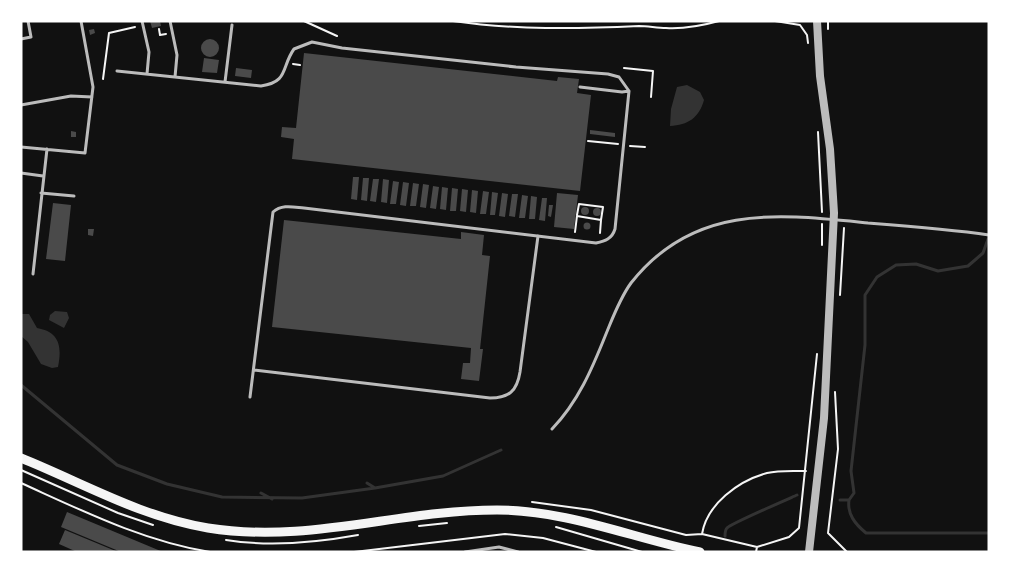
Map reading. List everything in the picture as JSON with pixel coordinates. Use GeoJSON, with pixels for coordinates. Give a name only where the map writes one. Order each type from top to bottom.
{"type":"FeatureCollection","features":[{"type":"Feature","properties":{"kind":"main road"},"geometry":{"type":"LineString","coordinates":[[21,458],[149,513],[178,521],[236,532],[320,531],[448,512],[500,510],[557,515],[700,552]]}},
{"type":"Feature","properties":{"kind":"street"},"geometry":{"type":"LineString","coordinates":[[809,552],[823,427],[833,218],[830,150],[820,76],[817,21]]}},
{"type":"Feature","properties":{"kind":"lane"},"geometry":{"type":"LineString","coordinates":[[21,39],[31,38],[28,21]]}},
{"type":"Feature","properties":{"kind":"lane"},"geometry":{"type":"LineString","coordinates":[[21,147],[85,153],[93,87],[81,21]]}},
{"type":"Feature","properties":{"kind":"lane"},"geometry":{"type":"LineString","coordinates":[[142,21],[149,52],[147,74]]}},
{"type":"Feature","properties":{"kind":"lane"},"geometry":{"type":"LineString","coordinates":[[170,21],[177,55],[176,77]]}},
{"type":"Feature","properties":{"kind":"lane"},"geometry":{"type":"LineString","coordinates":[[226,82],[232,25]]}},
{"type":"Feature","properties":{"kind":"lane"},"geometry":{"type":"LineString","coordinates":[[117,71],[261,86],[270,85],[284,74],[294,49],[312,42],[342,48],[497,65],[608,74],[618,77],[629,91],[614,233],[608,240],[596,243],[304,208],[285,206],[277,208],[273,212],[250,397]]}},
{"type":"Feature","properties":{"kind":"lane"},"geometry":{"type":"LineString","coordinates":[[580,86],[622,92],[629,91]]}},
{"type":"Feature","properties":{"kind":"lane"},"geometry":{"type":"LineString","coordinates":[[21,105],[71,96],[92,97]]}},
{"type":"Feature","properties":{"kind":"lane"},"geometry":{"type":"LineString","coordinates":[[33,274],[46,149]]}},
{"type":"Feature","properties":{"kind":"lane"},"geometry":{"type":"LineString","coordinates":[[21,173],[43,176]]}},
{"type":"Feature","properties":{"kind":"lane"},"geometry":{"type":"LineString","coordinates":[[41,193],[74,196]]}},
{"type":"Feature","properties":{"kind":"lane"},"geometry":{"type":"LineString","coordinates":[[552,429],[568,412],[581,390],[616,310],[630,284],[651,262],[670,247],[697,231],[740,218],[833,218],[989,235]]}},
{"type":"Feature","properties":{"kind":"lane"},"geometry":{"type":"LineString","coordinates":[[254,370],[490,398],[508,395],[518,386],[538,236]]}},
{"type":"Feature","properties":{"kind":"lane"},"geometry":{"type":"LineString","coordinates":[[465,552],[499,547],[518,552]]}},
{"type":"Feature","properties":{"kind":"path"},"geometry":{"type":"LineString","coordinates":[[304,21],[337,36]]}},
{"type":"Feature","properties":{"kind":"path"},"geometry":{"type":"LineString","coordinates":[[453,21],[499,28],[576,29],[643,26],[681,28],[719,21]]}},
{"type":"Feature","properties":{"kind":"path"},"geometry":{"type":"LineString","coordinates":[[775,21],[800,25],[807,35],[809,48]]}},
{"type":"Feature","properties":{"kind":"path"},"geometry":{"type":"LineString","coordinates":[[103,79],[109,33],[135,27]]}},
{"type":"Feature","properties":{"kind":"path"},"geometry":{"type":"LineString","coordinates":[[624,68],[653,71],[651,97]]}},
{"type":"Feature","properties":{"kind":"path"},"geometry":{"type":"LineString","coordinates":[[817,124],[823,251]]}},
{"type":"Feature","properties":{"kind":"path"},"geometry":{"type":"LineString","coordinates":[[575,232],[581,200]]}},
{"type":"Feature","properties":{"kind":"path"},"geometry":{"type":"LineString","coordinates":[[579,204],[603,207],[600,233]]}},
{"type":"Feature","properties":{"kind":"path"},"geometry":{"type":"LineString","coordinates":[[577,216],[601,220]]}},
{"type":"Feature","properties":{"kind":"path"},"geometry":{"type":"LineString","coordinates":[[840,299],[844,220]]}},
{"type":"Feature","properties":{"kind":"path"},"geometry":{"type":"LineString","coordinates":[[528,502],[591,510],[686,536],[702,534],[757,546],[790,537],[799,528],[818,347]]}},
{"type":"Feature","properties":{"kind":"path"},"geometry":{"type":"LineString","coordinates":[[835,388],[838,448],[828,533],[847,552]]}},
{"type":"Feature","properties":{"kind":"path"},"geometry":{"type":"LineString","coordinates":[[702,534],[705,520],[733,489],[768,473],[806,471]]}},
{"type":"Feature","properties":{"kind":"path"},"geometry":{"type":"LineString","coordinates":[[21,483],[121,528],[177,547],[210,552]]}},
{"type":"Feature","properties":{"kind":"path"},"geometry":{"type":"LineString","coordinates":[[354,552],[486,534],[505,534],[543,538],[596,552]]}},
{"type":"Feature","properties":{"kind":"path"},"geometry":{"type":"LineString","coordinates":[[756,552],[757,546]]}},
{"type":"Feature","properties":{"kind":"shaded area"},"geometry":{"type":"Polygon","coordinates":[[[687,85],[700,92],[704,100],[702,106],[692,119],[682,124],[670,126],[671,109],[677,87],[687,85]]]}},
{"type":"Feature","properties":{"kind":"shaded area"},"geometry":{"type":"Polygon","coordinates":[[[55,311],[67,312],[69,318],[64,328],[49,320],[50,315],[55,311]]]}},
{"type":"Feature","properties":{"kind":"shaded area"},"geometry":{"type":"Polygon","coordinates":[[[21,314],[29,314],[37,328],[51,333],[55,337],[60,353],[58,367],[52,368],[41,364],[28,342],[21,336],[21,314]]]}},
{"type":"Feature","properties":{"kind":"building"},"geometry":{"type":"Polygon","coordinates":[[[150,21],[160,21],[161,26],[152,28],[150,21]]]}},
{"type":"Feature","properties":{"kind":"building"},"geometry":{"type":"Polygon","coordinates":[[[94,29],[95,33],[90,35],[89,30],[94,29]]]}},
{"type":"Feature","properties":{"kind":"building"},"geometry":{"type":"Polygon","coordinates":[[[210,39],[216,42],[219,48],[216,54],[210,57],[204,54],[201,48],[204,42],[210,39]]]}},
{"type":"Feature","properties":{"kind":"building"},"geometry":{"type":"Polygon","coordinates":[[[304,53],[557,81],[558,77],[579,79],[577,93],[591,95],[580,191],[292,159],[294,139],[281,137],[282,127],[296,128],[304,53]]]}},
{"type":"Feature","properties":{"kind":"building"},"geometry":{"type":"Polygon","coordinates":[[[204,58],[219,60],[217,73],[202,72],[204,58]]]}},
{"type":"Feature","properties":{"kind":"building"},"geometry":{"type":"Polygon","coordinates":[[[236,68],[252,70],[251,78],[235,76],[236,68]]]}},
{"type":"Feature","properties":{"kind":"building"},"geometry":{"type":"Polygon","coordinates":[[[590,130],[615,133],[615,137],[590,134],[590,130]]]}},
{"type":"Feature","properties":{"kind":"building"},"geometry":{"type":"Polygon","coordinates":[[[71,131],[76,132],[76,137],[71,137],[71,131]]]}},
{"type":"Feature","properties":{"kind":"building"},"geometry":{"type":"Polygon","coordinates":[[[353,177],[359,177],[357,200],[351,199],[353,177]]]}},
{"type":"Feature","properties":{"kind":"building"},"geometry":{"type":"Polygon","coordinates":[[[363,178],[369,178],[367,201],[361,200],[363,178]]]}},
{"type":"Feature","properties":{"kind":"building"},"geometry":{"type":"Polygon","coordinates":[[[373,179],[379,179],[376,202],[370,201],[373,179]]]}},
{"type":"Feature","properties":{"kind":"building"},"geometry":{"type":"Polygon","coordinates":[[[383,179],[389,180],[387,203],[381,202],[383,179]]]}},
{"type":"Feature","properties":{"kind":"building"},"geometry":{"type":"Polygon","coordinates":[[[393,181],[399,182],[396,204],[390,204],[393,181]]]}},
{"type":"Feature","properties":{"kind":"building"},"geometry":{"type":"Polygon","coordinates":[[[403,182],[409,183],[406,206],[400,205],[403,182]]]}},
{"type":"Feature","properties":{"kind":"building"},"geometry":{"type":"Polygon","coordinates":[[[413,183],[419,184],[416,206],[410,206],[413,183]]]}},
{"type":"Feature","properties":{"kind":"building"},"geometry":{"type":"Polygon","coordinates":[[[423,184],[429,185],[426,208],[420,207],[423,184]]]}},
{"type":"Feature","properties":{"kind":"building"},"geometry":{"type":"Polygon","coordinates":[[[433,186],[439,187],[436,209],[430,208],[433,186]]]}},
{"type":"Feature","properties":{"kind":"building"},"geometry":{"type":"Polygon","coordinates":[[[442,187],[448,188],[446,210],[440,209],[442,187]]]}},
{"type":"Feature","properties":{"kind":"building"},"geometry":{"type":"Polygon","coordinates":[[[452,188],[458,189],[456,211],[450,211],[452,188]]]}},
{"type":"Feature","properties":{"kind":"building"},"geometry":{"type":"Polygon","coordinates":[[[462,189],[468,190],[466,212],[460,211],[462,189]]]}},
{"type":"Feature","properties":{"kind":"building"},"geometry":{"type":"Polygon","coordinates":[[[472,190],[478,191],[476,213],[470,212],[472,190]]]}},
{"type":"Feature","properties":{"kind":"building"},"geometry":{"type":"Polygon","coordinates":[[[483,191],[489,192],[486,214],[480,214],[483,191]]]}},
{"type":"Feature","properties":{"kind":"building"},"geometry":{"type":"Polygon","coordinates":[[[492,192],[498,193],[495,215],[490,215],[492,192]]]}},
{"type":"Feature","properties":{"kind":"building"},"geometry":{"type":"Polygon","coordinates":[[[502,193],[508,194],[505,217],[499,216],[502,193]]]}},
{"type":"Feature","properties":{"kind":"building"},"geometry":{"type":"Polygon","coordinates":[[[557,193],[578,195],[574,229],[554,227],[557,193]]]}},
{"type":"Feature","properties":{"kind":"building"},"geometry":{"type":"Polygon","coordinates":[[[512,194],[518,194],[515,217],[509,216],[512,194]]]}},
{"type":"Feature","properties":{"kind":"building"},"geometry":{"type":"Polygon","coordinates":[[[522,195],[528,196],[525,218],[519,218],[522,195]]]}},
{"type":"Feature","properties":{"kind":"building"},"geometry":{"type":"Polygon","coordinates":[[[531,196],[537,197],[535,219],[529,219],[531,196]]]}},
{"type":"Feature","properties":{"kind":"building"},"geometry":{"type":"Polygon","coordinates":[[[542,198],[547,198],[545,221],[539,220],[542,198]]]}},
{"type":"Feature","properties":{"kind":"building"},"geometry":{"type":"Polygon","coordinates":[[[53,203],[71,205],[65,261],[46,259],[53,203]]]}},
{"type":"Feature","properties":{"kind":"building"},"geometry":{"type":"Polygon","coordinates":[[[549,205],[553,205],[551,217],[548,216],[549,205]]]}},
{"type":"Feature","properties":{"kind":"building"},"geometry":{"type":"Polygon","coordinates":[[[585,207],[589,211],[585,215],[581,211],[585,207]]]}},
{"type":"Feature","properties":{"kind":"building"},"geometry":{"type":"Polygon","coordinates":[[[597,208],[601,212],[597,216],[593,212],[597,208]]]}},
{"type":"Feature","properties":{"kind":"building"},"geometry":{"type":"Polygon","coordinates":[[[284,220],[461,239],[461,232],[484,235],[482,255],[490,256],[480,349],[483,349],[479,381],[461,379],[463,363],[470,363],[471,348],[272,327],[284,220]]]}},
{"type":"Feature","properties":{"kind":"building"},"geometry":{"type":"Polygon","coordinates":[[[587,223],[590,226],[587,229],[584,226],[587,223]]]}},
{"type":"Feature","properties":{"kind":"building"},"geometry":{"type":"Polygon","coordinates":[[[88,229],[94,229],[93,236],[88,235],[88,229]]]}},
{"type":"Feature","properties":{"kind":"building"},"geometry":{"type":"Polygon","coordinates":[[[67,512],[163,552],[121,552],[61,527],[67,512]]]}},
{"type":"Feature","properties":{"kind":"building"},"geometry":{"type":"Polygon","coordinates":[[[65,530],[118,552],[77,552],[59,544],[65,530]]]}},
{"type":"Feature","properties":{"kind":"waterway"},"geometry":{"type":"LineString","coordinates":[[840,500],[849,500],[854,493],[851,471],[865,345],[865,295],[877,277],[896,265],[916,264],[938,271],[968,266],[983,253],[988,239]]}},
{"type":"Feature","properties":{"kind":"waterway"},"geometry":{"type":"LineString","coordinates":[[21,385],[117,465],[167,484],[222,497],[302,498],[375,488],[443,476],[501,450]]}},
{"type":"Feature","properties":{"kind":"waterway"},"geometry":{"type":"LineString","coordinates":[[367,483],[375,488]]}},
{"type":"Feature","properties":{"kind":"waterway"},"geometry":{"type":"LineString","coordinates":[[261,493],[272,499]]}},
{"type":"Feature","properties":{"kind":"waterway"},"geometry":{"type":"LineString","coordinates":[[725,536],[727,528],[797,495]]}},
{"type":"Feature","properties":{"kind":"waterway"},"geometry":{"type":"LineString","coordinates":[[849,500],[849,510],[853,518],[866,533],[989,533]]}}]}
